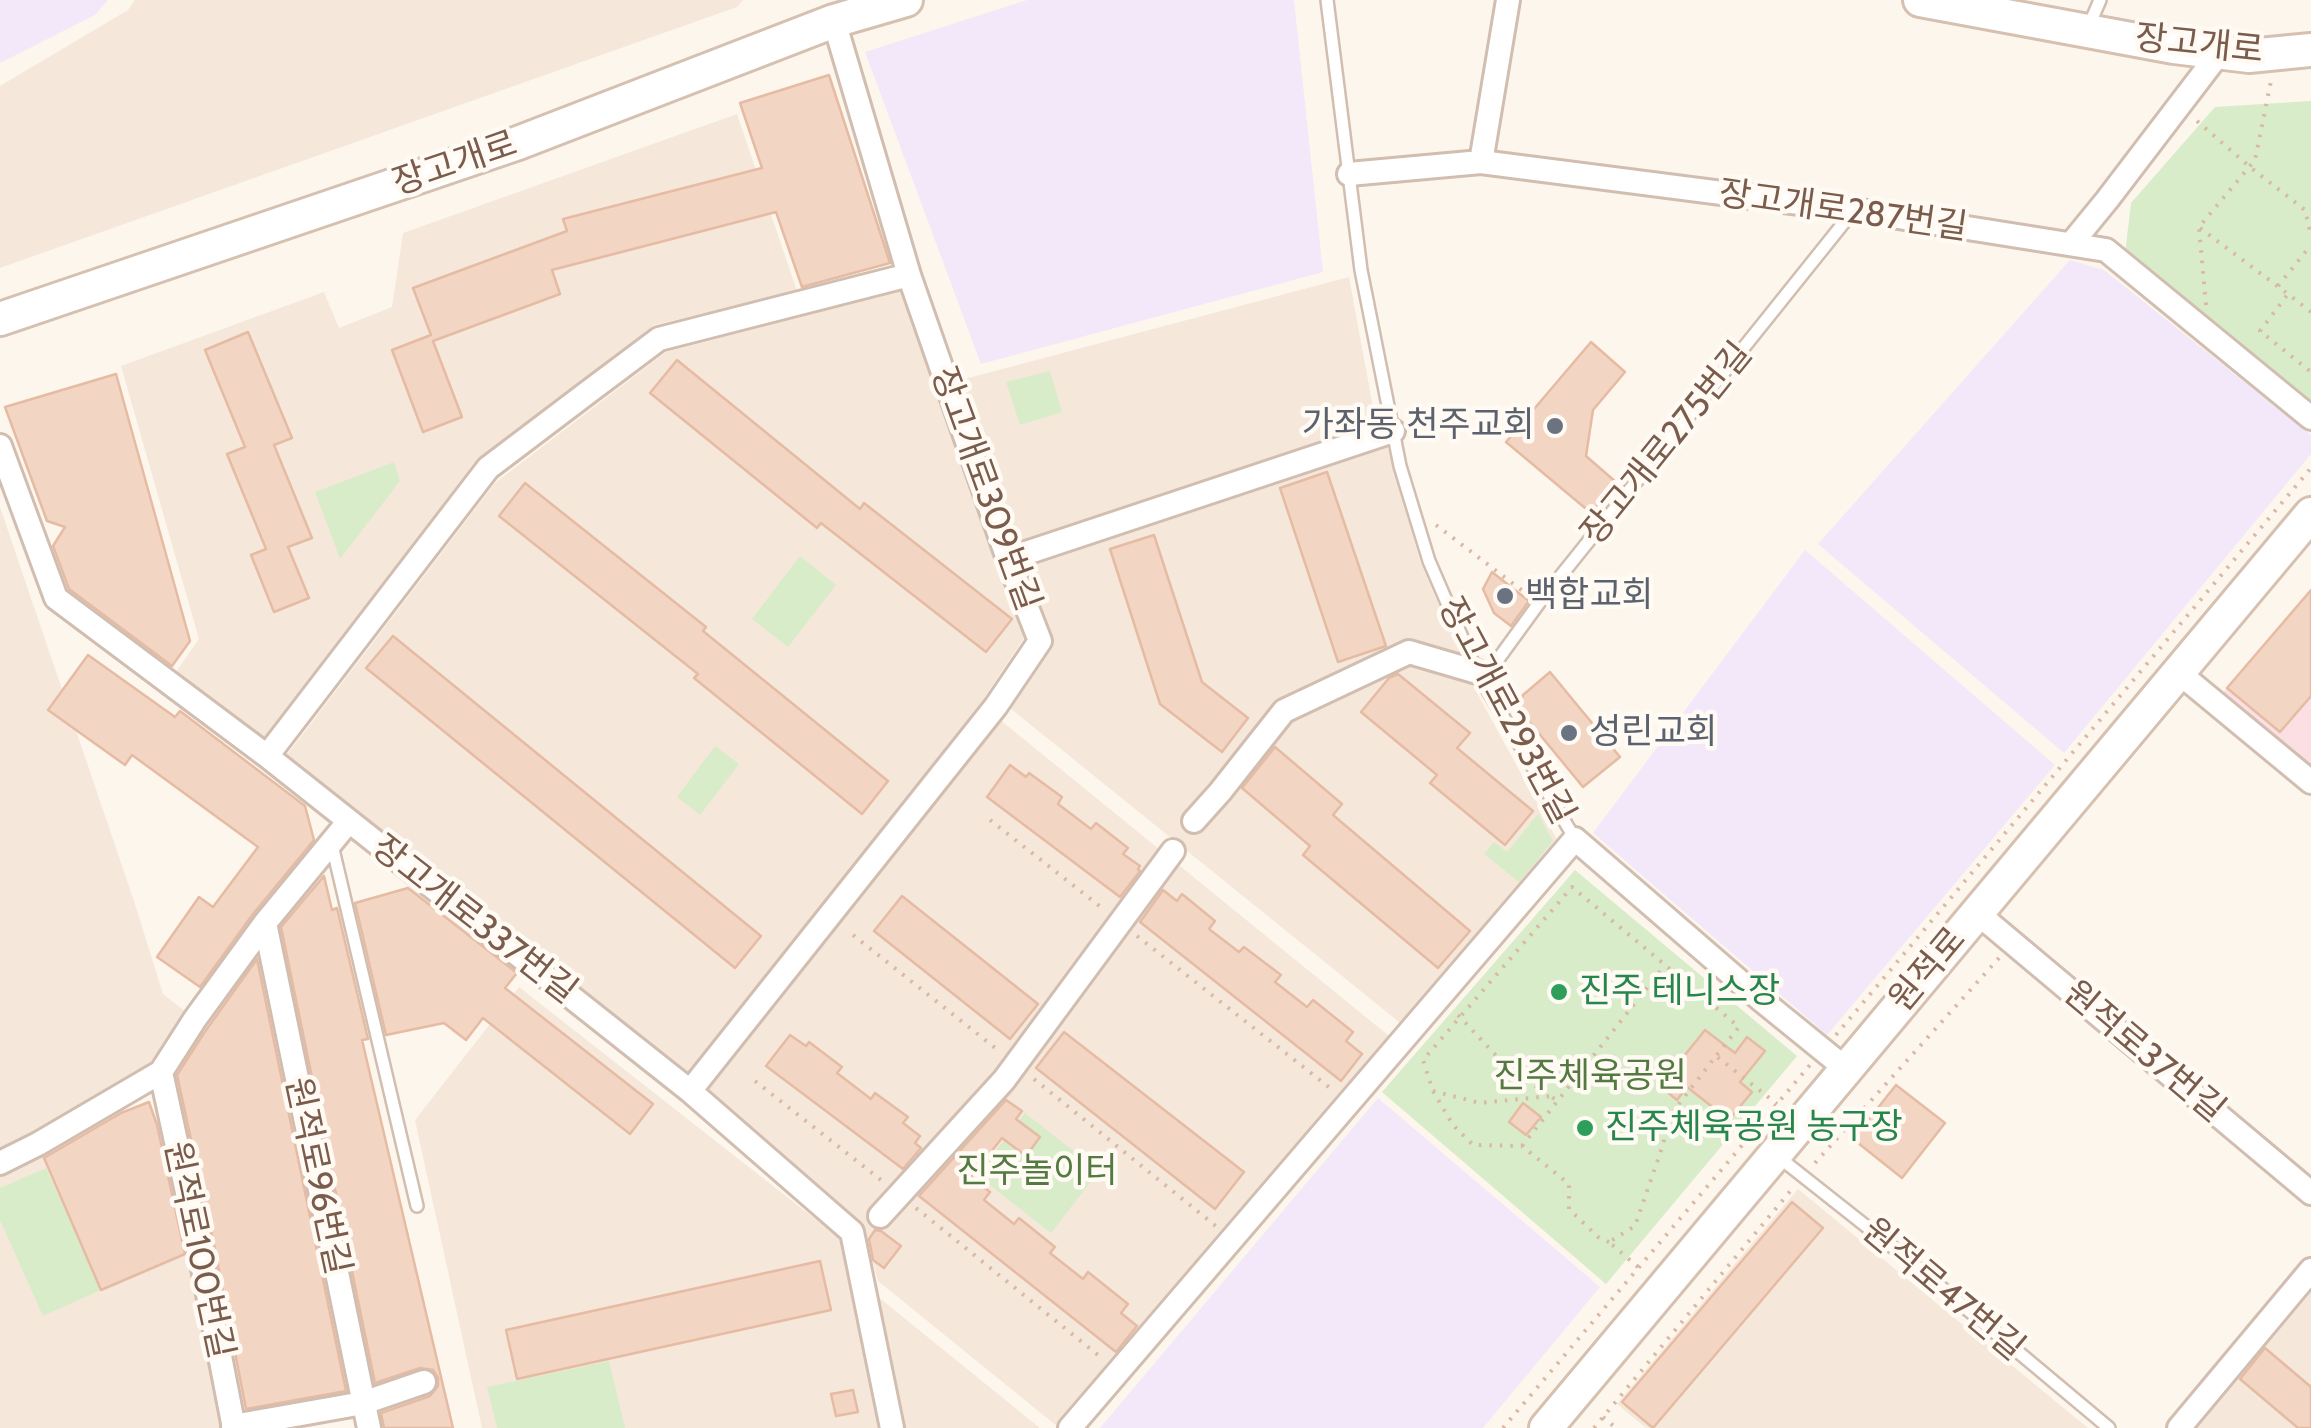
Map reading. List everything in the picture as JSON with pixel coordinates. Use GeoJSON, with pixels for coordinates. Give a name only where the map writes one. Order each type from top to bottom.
{"type":"FeatureCollection","features":[{"type":"Feature","properties":{"kind":"street","name":"장고개로"},"geometry":{"type":"LineString","coordinates":[[0,319],[518,143],[830,11],[906,0]]}},
{"type":"Feature","properties":{"kind":"street"},"geometry":{"type":"LineString","coordinates":[[1480,162],[1508,0]]}},
{"type":"Feature","properties":{"kind":"street","name":"장고개로"},"geometry":{"type":"LineString","coordinates":[[1920,0],[2174,47],[2250,56],[2311,50]]}},
{"type":"Feature","properties":{"kind":"street","name":"장고개로309번길"},"geometry":{"type":"LineString","coordinates":[[690,1091],[996,706],[1040,641],[909,275],[830,11]]}},
{"type":"Feature","properties":{"kind":"street"},"geometry":{"type":"LineString","coordinates":[[2070,244],[2220,52]]}},
{"type":"Feature","properties":{"kind":"street","name":"장고개로287번길"},"geometry":{"type":"LineString","coordinates":[[1349,174],[1480,162],[1854,210],[2106,250],[2311,418]]}},
{"type":"Feature","properties":{"kind":"street"},"geometry":{"type":"LineString","coordinates":[[267,756],[488,468],[659,339],[909,275]]}},
{"type":"Feature","properties":{"kind":"street"},"geometry":{"type":"LineString","coordinates":[[1008,560],[1393,431]]}},
{"type":"Feature","properties":{"kind":"street","name":"장고개로337번길"},"geometry":{"type":"LineString","coordinates":[[0,446],[56,598],[267,756],[690,1091],[852,1232],[892,1428]]}},
{"type":"Feature","properties":{"kind":"street","name":"원적로"},"geometry":{"type":"LineString","coordinates":[[1546,1428],[1774,1153],[1834,1059],[1976,912],[2311,514]]}},
{"type":"Feature","properties":{"kind":"street"},"geometry":{"type":"LineString","coordinates":[[1194,821],[1284,711],[1410,652],[1480,676]]}},
{"type":"Feature","properties":{"kind":"street"},"geometry":{"type":"LineString","coordinates":[[2178,672],[2311,782]]}},
{"type":"Feature","properties":{"kind":"street"},"geometry":{"type":"LineString","coordinates":[[0,1163],[160,1072],[265,923],[349,821]]}},
{"type":"Feature","properties":{"kind":"street"},"geometry":{"type":"LineString","coordinates":[[1070,1428],[1574,840]]}},
{"type":"Feature","properties":{"kind":"street","name":"장고개로293번길"},"geometry":{"type":"LineString","coordinates":[[1574,840],[1834,1059]]}},
{"type":"Feature","properties":{"kind":"street"},"geometry":{"type":"LineString","coordinates":[[880,1216],[1010,1072],[1173,851]]}},
{"type":"Feature","properties":{"kind":"street","name":"원적로37번길"},"geometry":{"type":"LineString","coordinates":[[1976,912],[2311,1193]]}},
{"type":"Feature","properties":{"kind":"street","name":"원적로96번길"},"geometry":{"type":"LineString","coordinates":[[265,923],[369,1428]]}},
{"type":"Feature","properties":{"kind":"street","name":"원적로100번길"},"geometry":{"type":"LineString","coordinates":[[160,1072],[234,1427]]}},
{"type":"Feature","properties":{"kind":"street"},"geometry":{"type":"LineString","coordinates":[[2179,1428],[2311,1270]]}},
{"type":"Feature","properties":{"kind":"street"},"geometry":{"type":"LineString","coordinates":[[234,1427],[363,1402],[424,1382]]}},
{"type":"Feature","properties":{"kind":"lane","name":"장고개로293번길"},"geometry":{"type":"LineString","coordinates":[[1328,0],[1362,270],[1400,466],[1412,507],[1429,561],[1480,676],[1574,840]]}},
{"type":"Feature","properties":{"kind":"lane","name":"장고개로"},"geometry":{"type":"LineString","coordinates":[[2087,31],[2100,0]]}},
{"type":"Feature","properties":{"kind":"lane","name":"장고개로275번길"},"geometry":{"type":"LineString","coordinates":[[1480,676],[1854,210]]}},
{"type":"Feature","properties":{"kind":"lane","name":"장고개로337번길"},"geometry":{"type":"LineString","coordinates":[[332,842],[417,1206]]}},
{"type":"Feature","properties":{"kind":"lane","name":"원적로47번길"},"geometry":{"type":"LineString","coordinates":[[1774,1153],[2109,1428]]}},
{"type":"Feature","properties":{"kind":"path"},"geometry":{"type":"LineString","coordinates":[[2208,334],[2200,227],[2255,160],[2276,54]]}},
{"type":"Feature","properties":{"kind":"path"},"geometry":{"type":"LineString","coordinates":[[2180,106],[2304,210],[2311,235]]}},
{"type":"Feature","properties":{"kind":"path"},"geometry":{"type":"LineString","coordinates":[[2200,227],[2311,312]]}},
{"type":"Feature","properties":{"kind":"path"},"geometry":{"type":"LineString","coordinates":[[2278,286],[2311,245]]}},
{"type":"Feature","properties":{"kind":"path"},"geometry":{"type":"LineString","coordinates":[[2288,294],[2260,331],[2311,372]]}},
{"type":"Feature","properties":{"kind":"path"},"geometry":{"type":"LineString","coordinates":[[1503,1428],[1776,1104],[1834,1059],[2311,468]]}},
{"type":"Feature","properties":{"kind":"path"},"geometry":{"type":"LineString","coordinates":[[1412,507],[1539,604]]}},
{"type":"Feature","properties":{"kind":"path"},"geometry":{"type":"LineString","coordinates":[[990,820],[1350,1104]]}},
{"type":"Feature","properties":{"kind":"path"},"geometry":{"type":"LineString","coordinates":[[1609,1242],[1635,1226],[1663,1145],[1668,1118],[1739,1026],[1572,887],[1423,1060],[1433,1091],[1453,1125],[1473,1145],[1522,1146],[1569,1184],[1569,1209],[1638,1268]]}},
{"type":"Feature","properties":{"kind":"path"},"geometry":{"type":"LineString","coordinates":[[853,935],[1010,1072],[1232,1239]]}},
{"type":"Feature","properties":{"kind":"path"},"geometry":{"type":"LineString","coordinates":[[1522,1146],[1666,965]]}},
{"type":"Feature","properties":{"kind":"path"},"geometry":{"type":"LineString","coordinates":[[1460,1017],[1505,1066],[1558,1100]]}},
{"type":"Feature","properties":{"kind":"path"},"geometry":{"type":"LineString","coordinates":[[1716,1056],[1776,1104]]}},
{"type":"Feature","properties":{"kind":"path"},"geometry":{"type":"LineString","coordinates":[[755,1081],[1119,1371]]}},
{"type":"Feature","properties":{"kind":"path"},"geometry":{"type":"LineString","coordinates":[[1433,1091],[1480,1103],[1550,1096]]}},
{"type":"Feature","properties":{"kind":"path"},"geometry":{"type":"LineString","coordinates":[[1638,1110],[1668,1118]]}},
{"type":"Feature","properties":{"kind":"path"},"geometry":{"type":"LineString","coordinates":[[1603,1417],[1616,1428]]}},
{"type":"Feature","properties":{"kind":"shaded area"},"geometry":{"type":"Polygon","coordinates":[[[0,0],[108,0],[95,15],[0,63],[0,0]]]}},
{"type":"Feature","properties":{"kind":"shaded area"},"geometry":{"type":"Polygon","coordinates":[[[135,0],[743,0],[737,7],[0,268],[0,86],[128,10],[135,0]]]}},
{"type":"Feature","properties":{"kind":"shaded area"},"geometry":{"type":"Polygon","coordinates":[[[1027,0],[1294,0],[1323,272],[981,364],[865,52],[1027,0]]]}},
{"type":"Feature","properties":{"kind":"shaded area"},"geometry":{"type":"Polygon","coordinates":[[[737,114],[797,291],[654,325],[477,459],[265,738],[176,672],[199,639],[121,366],[324,292],[339,328],[392,307],[403,233],[737,114]]]}},
{"type":"Feature","properties":{"kind":"shaded area"},"geometry":{"type":"Polygon","coordinates":[[[2070,260],[2104,270],[2311,435],[2311,454],[2064,753],[1818,544],[2070,260]]]}},
{"type":"Feature","properties":{"kind":"shaded area"},"geometry":{"type":"Polygon","coordinates":[[[1349,277],[1376,424],[1017,544],[961,380],[1349,277]]]}},
{"type":"Feature","properties":{"kind":"shaded area"},"geometry":{"type":"Polygon","coordinates":[[[900,291],[1024,638],[984,698],[690,1073],[286,756],[495,483],[666,352],[900,291]]]}},
{"type":"Feature","properties":{"kind":"shaded area"},"geometry":{"type":"Polygon","coordinates":[[[1387,444],[1420,561],[1476,691],[1560,845],[1404,1026],[1010,708],[1052,646],[1022,567],[1387,444]]]}},
{"type":"Feature","properties":{"kind":"shaded area"},"geometry":{"type":"Polygon","coordinates":[[[0,507],[163,994],[195,1019],[161,1072],[0,1150],[0,507]]]}},
{"type":"Feature","properties":{"kind":"shaded area"},"geometry":{"type":"Polygon","coordinates":[[[1805,550],[2055,765],[1827,1035],[1593,833],[1805,550]]]}},
{"type":"Feature","properties":{"kind":"shaded area"},"geometry":{"type":"Polygon","coordinates":[[[2311,591],[2311,770],[2221,695],[2311,591]]]}},
{"type":"Feature","properties":{"kind":"shaded area"},"geometry":{"type":"Polygon","coordinates":[[[999,719],[1394,1040],[1058,1427],[878,1281],[866,1235],[702,1090],[999,719]]]}},
{"type":"Feature","properties":{"kind":"shaded area"},"geometry":{"type":"Polygon","coordinates":[[[519,987],[842,1240],[851,1275],[1040,1428],[482,1428],[415,1120],[519,987]]]}},
{"type":"Feature","properties":{"kind":"shaded area"},"geometry":{"type":"Polygon","coordinates":[[[1378,1098],[1600,1287],[1483,1428],[1100,1428],[1378,1098]]]}},
{"type":"Feature","properties":{"kind":"shaded area"},"geometry":{"type":"Polygon","coordinates":[[[38,1144],[101,1290],[199,1248],[234,1428],[0,1428],[0,1163],[38,1144]]]}},
{"type":"Feature","properties":{"kind":"shaded area"},"geometry":{"type":"Polygon","coordinates":[[[1798,1189],[2088,1428],[1646,1428],[1617,1404],[1798,1189]]]}},
{"type":"Feature","properties":{"kind":"shaded area"},"geometry":{"type":"Polygon","coordinates":[[[2311,1284],[2311,1428],[2192,1428],[2311,1284]]]}},
{"type":"Feature","properties":{"kind":"green space"},"geometry":{"type":"Polygon","coordinates":[[[2311,101],[2311,407],[2125,254],[2131,203],[2215,107],[2311,101]]]}},
{"type":"Feature","properties":{"kind":"green space"},"geometry":{"type":"Polygon","coordinates":[[[1050,371],[1062,412],[1020,425],[1006,382],[1050,371]]]}},
{"type":"Feature","properties":{"kind":"green space"},"geometry":{"type":"Polygon","coordinates":[[[394,462],[400,481],[340,559],[315,492],[394,462]]]}},
{"type":"Feature","properties":{"kind":"green space"},"geometry":{"type":"Polygon","coordinates":[[[800,556],[836,585],[788,647],[752,619],[800,556]]]}},
{"type":"Feature","properties":{"kind":"green space"},"geometry":{"type":"Polygon","coordinates":[[[715,746],[739,764],[700,815],[677,797],[715,746]]]}},
{"type":"Feature","properties":{"kind":"green space"},"geometry":{"type":"Polygon","coordinates":[[[1538,814],[1553,841],[1519,882],[1484,854],[1494,842],[1507,852],[1538,814]]]}},
{"type":"Feature","properties":{"kind":"green space","name":"진주체육공원"},"geometry":{"type":"Polygon","coordinates":[[[1575,870],[1797,1056],[1606,1284],[1382,1092],[1575,870]]]}},
{"type":"Feature","properties":{"kind":"green space","name":"진주놀이터"},"geometry":{"type":"Polygon","coordinates":[[[1025,1113],[1099,1171],[1051,1233],[977,1175],[1025,1113]]]}},
{"type":"Feature","properties":{"kind":"green space"},"geometry":{"type":"Polygon","coordinates":[[[46,1168],[101,1290],[43,1316],[0,1220],[0,1188],[46,1168]]]}},
{"type":"Feature","properties":{"kind":"green space"},"geometry":{"type":"Polygon","coordinates":[[[609,1361],[625,1428],[497,1428],[487,1387],[609,1361]]]}},
{"type":"Feature","properties":{"kind":"building"},"geometry":{"type":"Polygon","coordinates":[[[829,75],[890,263],[802,287],[776,212],[552,270],[560,294],[433,341],[462,417],[423,432],[392,350],[431,335],[413,288],[567,231],[563,219],[762,168],[740,103],[829,75]]]}},
{"type":"Feature","properties":{"kind":"building"},"geometry":{"type":"Polygon","coordinates":[[[248,332],[292,438],[274,445],[312,538],[288,547],[309,598],[274,612],[251,555],[266,549],[227,454],[245,447],[205,350],[248,332]]]}},
{"type":"Feature","properties":{"kind":"building","name":"가좌동 천주교회"},"geometry":{"type":"Polygon","coordinates":[[[1591,342],[1625,372],[1593,410],[1586,456],[1617,483],[1591,513],[1506,442],[1591,342]]]}},
{"type":"Feature","properties":{"kind":"building"},"geometry":{"type":"Polygon","coordinates":[[[677,360],[860,509],[864,503],[1012,619],[986,652],[821,523],[817,528],[650,393],[677,360]]]}},
{"type":"Feature","properties":{"kind":"building"},"geometry":{"type":"Polygon","coordinates":[[[116,374],[190,641],[172,666],[69,589],[53,546],[65,527],[47,521],[5,407],[116,374]]]}},
{"type":"Feature","properties":{"kind":"building"},"geometry":{"type":"Polygon","coordinates":[[[1327,472],[1386,646],[1338,662],[1280,488],[1327,472]]]}},
{"type":"Feature","properties":{"kind":"building"},"geometry":{"type":"Polygon","coordinates":[[[525,483],[706,627],[703,631],[888,781],[862,814],[694,678],[698,674],[499,516],[525,483]]]}},
{"type":"Feature","properties":{"kind":"building"},"geometry":{"type":"Polygon","coordinates":[[[1154,535],[1202,682],[1248,718],[1222,752],[1160,704],[1110,549],[1154,535]]]}},
{"type":"Feature","properties":{"kind":"building","name":"백합교회"},"geometry":{"type":"Polygon","coordinates":[[[1492,572],[1529,601],[1511,626],[1494,613],[1483,589],[1492,572]]]}},
{"type":"Feature","properties":{"kind":"building"},"geometry":{"type":"Polygon","coordinates":[[[2311,590],[2311,696],[2280,732],[2227,688],[2311,590]]]}},
{"type":"Feature","properties":{"kind":"building"},"geometry":{"type":"Polygon","coordinates":[[[393,636],[761,936],[735,968],[366,668],[393,636]]]}},
{"type":"Feature","properties":{"kind":"building"},"geometry":{"type":"Polygon","coordinates":[[[88,655],[175,717],[180,711],[305,806],[314,840],[200,987],[157,957],[199,897],[213,907],[258,847],[132,755],[125,765],[48,710],[88,655]]]}},
{"type":"Feature","properties":{"kind":"building","name":"성린교회"},"geometry":{"type":"Polygon","coordinates":[[[1550,672],[1620,757],[1583,787],[1518,708],[1523,695],[1550,672]]]}},
{"type":"Feature","properties":{"kind":"building"},"geometry":{"type":"Polygon","coordinates":[[[1398,674],[1470,733],[1457,748],[1533,811],[1505,845],[1430,783],[1437,775],[1361,712],[1389,678],[1398,674]]]}},
{"type":"Feature","properties":{"kind":"building"},"geometry":{"type":"Polygon","coordinates":[[[1275,747],[1342,804],[1333,815],[1470,931],[1438,968],[1303,855],[1310,846],[1242,788],[1275,747]]]}},
{"type":"Feature","properties":{"kind":"building"},"geometry":{"type":"Polygon","coordinates":[[[1010,765],[1026,777],[1029,773],[1062,797],[1058,804],[1091,829],[1096,823],[1128,848],[1123,854],[1140,866],[1140,871],[1120,897],[987,797],[1010,765]]]}},
{"type":"Feature","properties":{"kind":"building"},"geometry":{"type":"Polygon","coordinates":[[[324,876],[332,910],[337,908],[368,1039],[362,1040],[453,1428],[384,1428],[381,1413],[430,1396],[438,1386],[438,1378],[433,1370],[420,1368],[375,1383],[281,927],[324,876]]]}},
{"type":"Feature","properties":{"kind":"building"},"geometry":{"type":"Polygon","coordinates":[[[408,888],[517,973],[505,988],[653,1104],[630,1134],[483,1018],[466,1040],[444,1023],[386,1035],[355,903],[408,888]]]}},
{"type":"Feature","properties":{"kind":"building"},"geometry":{"type":"Polygon","coordinates":[[[1163,890],[1177,901],[1182,894],[1215,921],[1209,929],[1239,952],[1244,947],[1281,975],[1275,982],[1307,1007],[1313,1000],[1353,1032],[1346,1041],[1362,1054],[1341,1081],[1140,922],[1163,890]]]}},
{"type":"Feature","properties":{"kind":"building"},"geometry":{"type":"Polygon","coordinates":[[[902,896],[1038,1004],[1010,1039],[874,931],[902,896]]]}},
{"type":"Feature","properties":{"kind":"building"},"geometry":{"type":"Polygon","coordinates":[[[257,959],[346,1391],[246,1409],[177,1075],[257,959]]]}},
{"type":"Feature","properties":{"kind":"building"},"geometry":{"type":"Polygon","coordinates":[[[1705,1030],[1735,1053],[1747,1037],[1765,1051],[1740,1082],[1752,1092],[1729,1120],[1687,1087],[1677,1100],[1660,1086],[1705,1030]]]}},
{"type":"Feature","properties":{"kind":"building"},"geometry":{"type":"Polygon","coordinates":[[[1064,1032],[1244,1172],[1215,1209],[1036,1068],[1064,1032]]]}},
{"type":"Feature","properties":{"kind":"building"},"geometry":{"type":"Polygon","coordinates":[[[790,1035],[806,1046],[809,1042],[842,1067],[837,1073],[871,1099],[875,1093],[908,1117],[903,1123],[920,1136],[915,1143],[921,1148],[903,1169],[766,1066],[790,1035]]]}},
{"type":"Feature","properties":{"kind":"building"},"geometry":{"type":"Polygon","coordinates":[[[1896,1085],[1945,1123],[1902,1178],[1853,1139],[1896,1085]]]}},
{"type":"Feature","properties":{"kind":"building"},"geometry":{"type":"Polygon","coordinates":[[[1006,1100],[1022,1111],[1016,1119],[1040,1137],[1026,1156],[1002,1138],[971,1177],[990,1192],[984,1200],[1014,1224],[1019,1218],[1055,1247],[1050,1253],[1083,1279],[1088,1272],[1128,1304],[1121,1313],[1137,1326],[1116,1352],[919,1196],[1006,1100]]]}},
{"type":"Feature","properties":{"kind":"building"},"geometry":{"type":"Polygon","coordinates":[[[149,1102],[185,1254],[101,1290],[44,1158],[121,1113],[149,1102]]]}},
{"type":"Feature","properties":{"kind":"building"},"geometry":{"type":"Polygon","coordinates":[[[1523,1103],[1541,1117],[1526,1135],[1509,1122],[1523,1103]]]}},
{"type":"Feature","properties":{"kind":"building"},"geometry":{"type":"Polygon","coordinates":[[[1792,1202],[1823,1228],[1653,1428],[1622,1402],[1792,1202]]]}},
{"type":"Feature","properties":{"kind":"building"},"geometry":{"type":"Polygon","coordinates":[[[875,1230],[901,1246],[884,1268],[873,1260],[869,1239],[875,1230]]]}},
{"type":"Feature","properties":{"kind":"building"},"geometry":{"type":"Polygon","coordinates":[[[820,1261],[831,1310],[517,1379],[506,1330],[820,1261]]]}},
{"type":"Feature","properties":{"kind":"building"},"geometry":{"type":"Polygon","coordinates":[[[2265,1348],[2311,1387],[2311,1428],[2298,1428],[2240,1379],[2265,1348]]]}},
{"type":"Feature","properties":{"kind":"building"},"geometry":{"type":"Polygon","coordinates":[[[853,1390],[858,1412],[836,1416],[831,1394],[853,1390]]]}},
{"type":"Feature","properties":{"kind":"place","name":"가좌동 천주교회"},"geometry":{"type":"Point","coordinates":[1555,426]}},
{"type":"Feature","properties":{"kind":"place","name":"백합교회"},"geometry":{"type":"Point","coordinates":[1505,596]}},
{"type":"Feature","properties":{"kind":"place","name":"성린교회"},"geometry":{"type":"Point","coordinates":[1569,733]}},
{"type":"Feature","properties":{"kind":"place","name":"진주 테니스장"},"geometry":{"type":"Point","coordinates":[1559,992]}},
{"type":"Feature","properties":{"kind":"place","name":"진주체육공원 농구장"},"geometry":{"type":"Point","coordinates":[1585,1128]}}]}
